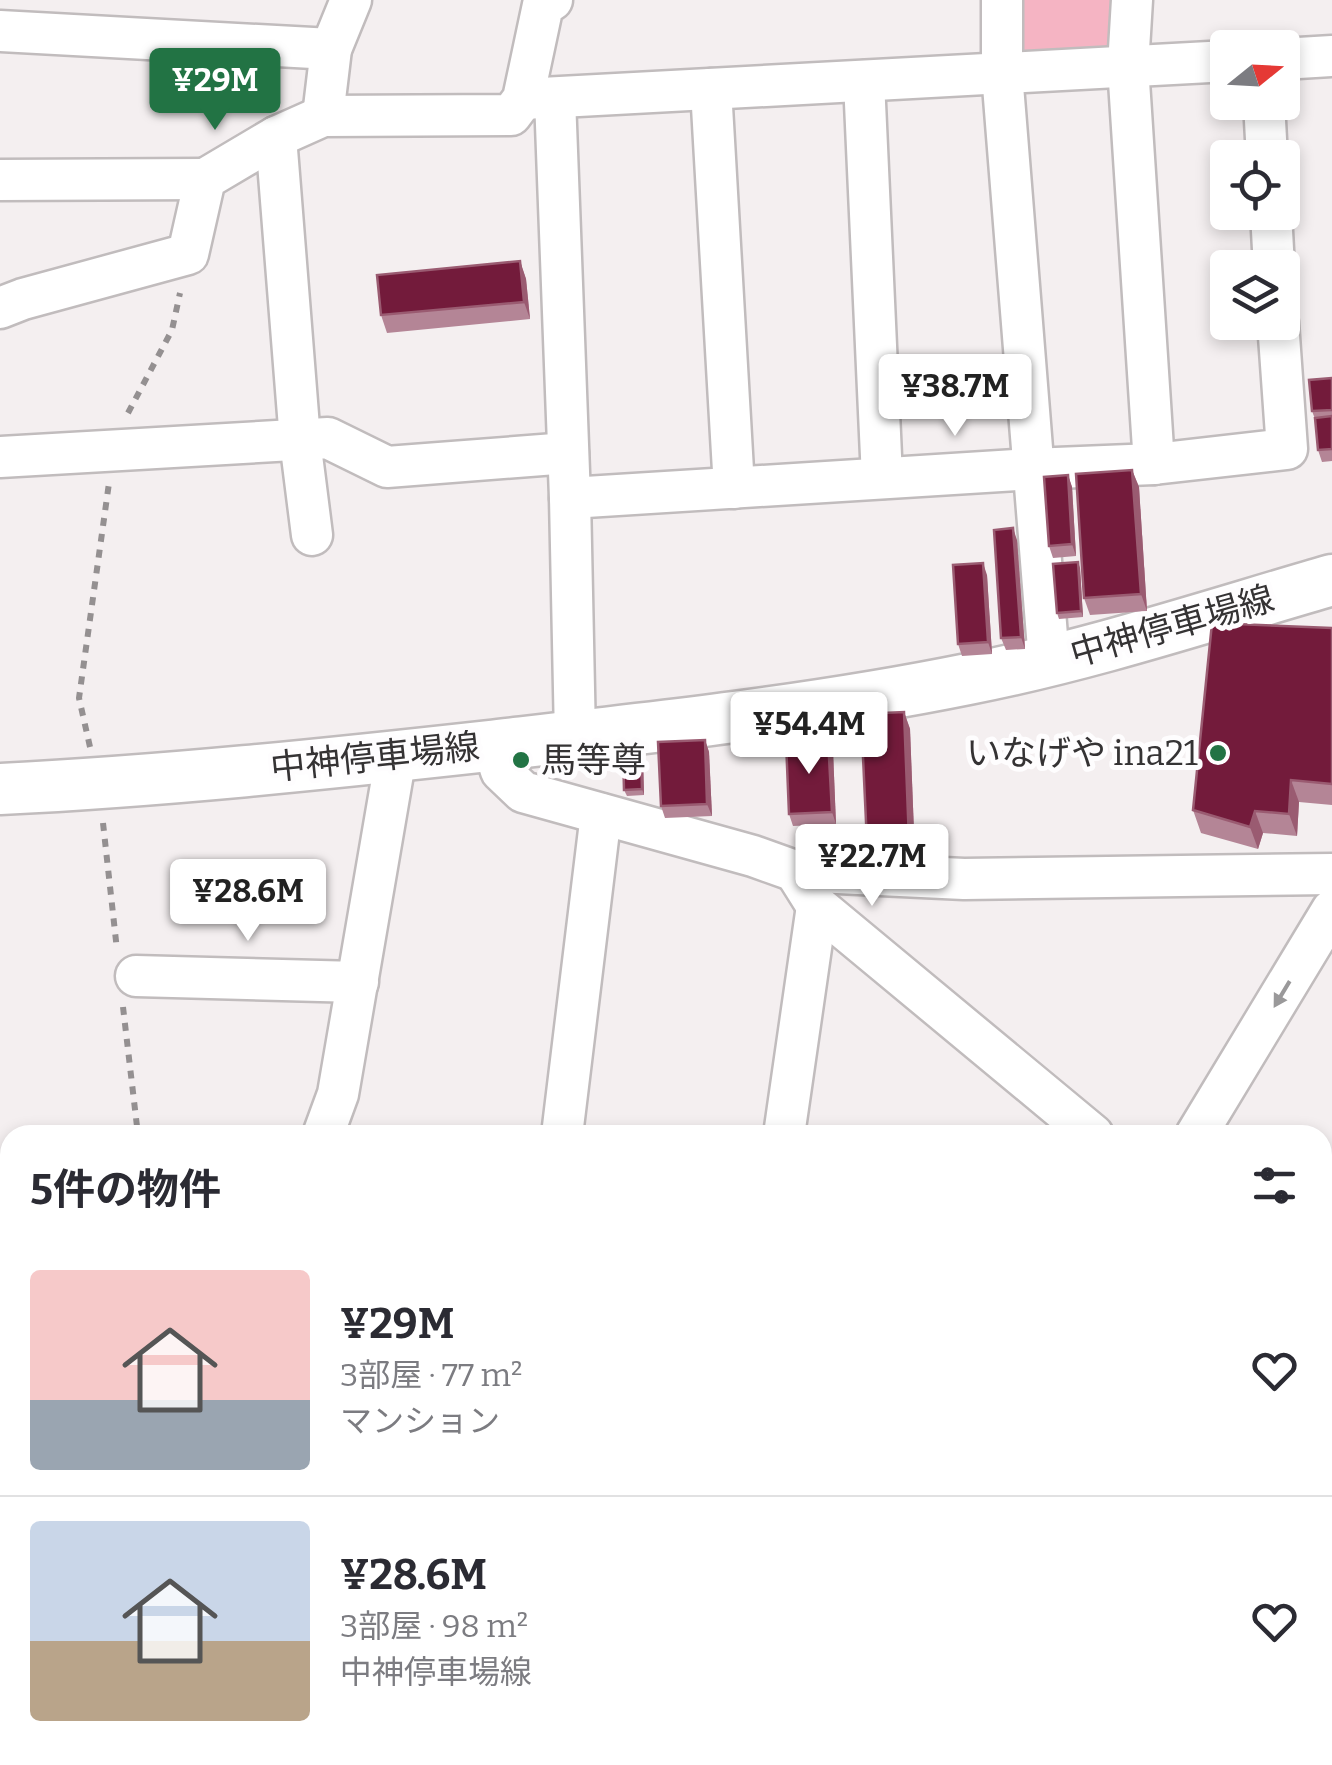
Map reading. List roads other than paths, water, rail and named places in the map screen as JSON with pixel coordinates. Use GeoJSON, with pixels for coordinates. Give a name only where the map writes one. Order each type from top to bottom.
{"type":"FeatureCollection","features":[{"type":"Feature","properties":{"kind":"main road","name":"中神停車場線"},"geometry":{"type":"LineString","coordinates":[[0,789],[99,784],[396,756],[788,710],[1048,661],[1332,580]]}},
{"type":"Feature","properties":{"kind":"street"},"geometry":{"type":"LineString","coordinates":[[324,116],[331,50],[351,0]]}},
{"type":"Feature","properties":{"kind":"street"},"geometry":{"type":"LineString","coordinates":[[552,0],[543,5],[540,99],[568,453],[575,737]]}},
{"type":"Feature","properties":{"kind":"street"},"geometry":{"type":"LineString","coordinates":[[1002,0],[1002,73],[1048,661]]}},
{"type":"Feature","properties":{"kind":"street"},"geometry":{"type":"LineString","coordinates":[[1132,0],[1128,66],[1154,464]]}},
{"type":"Feature","properties":{"kind":"street"},"geometry":{"type":"LineString","coordinates":[[0,31],[331,50]]}},
{"type":"Feature","properties":{"kind":"street"},"geometry":{"type":"LineString","coordinates":[[1300,58],[1332,56]]}},
{"type":"Feature","properties":{"kind":"street"},"geometry":{"type":"LineString","coordinates":[[0,180],[205,180],[276,137],[324,116],[511,116],[540,99],[1210,62]]}},
{"type":"Feature","properties":{"kind":"street"},"geometry":{"type":"LineString","coordinates":[[864,81],[882,478]]}},
{"type":"Feature","properties":{"kind":"street"},"geometry":{"type":"LineString","coordinates":[[711,89],[734,488]]}},
{"type":"Feature","properties":{"kind":"street"},"geometry":{"type":"LineString","coordinates":[[276,137],[300,440],[312,535]]}},
{"type":"Feature","properties":{"kind":"street"},"geometry":{"type":"LineString","coordinates":[[0,308],[188,254],[205,180]]}},
{"type":"Feature","properties":{"kind":"street"},"geometry":{"type":"LineString","coordinates":[[570,498],[1154,464],[1286,449],[1299,380],[1285,340]]}},
{"type":"Feature","properties":{"kind":"street"},"geometry":{"type":"LineString","coordinates":[[0,457],[328,438],[387,467],[568,453]]}},
{"type":"Feature","properties":{"kind":"street"},"geometry":{"type":"LineString","coordinates":[[493,746],[501,771],[523,792],[795,871],[964,879],[1332,874]]}},
{"type":"Feature","properties":{"kind":"street"},"geometry":{"type":"LineString","coordinates":[[327,1125],[338,1094],[396,756]]}},
{"type":"Feature","properties":{"kind":"street"},"geometry":{"type":"LineString","coordinates":[[563,1125],[601,814]]}},
{"type":"Feature","properties":{"kind":"street"},"geometry":{"type":"LineString","coordinates":[[795,871],[817,906],[1081,1125]]}},
{"type":"Feature","properties":{"kind":"street"},"geometry":{"type":"LineString","coordinates":[[785,1125],[817,906]]}},
{"type":"Feature","properties":{"kind":"street"},"geometry":{"type":"LineString","coordinates":[[1202,1125],[1332,910]]}},
{"type":"Feature","properties":{"kind":"street"},"geometry":{"type":"LineString","coordinates":[[136,976],[358,982]]}},
{"type":"Feature","properties":{"kind":"place","name":"いなげや ina21"},"geometry":{"type":"Point","coordinates":[1218,753]}},
{"type":"Feature","properties":{"kind":"place","name":"馬等尊"},"geometry":{"type":"Point","coordinates":[521,760]}}]}
